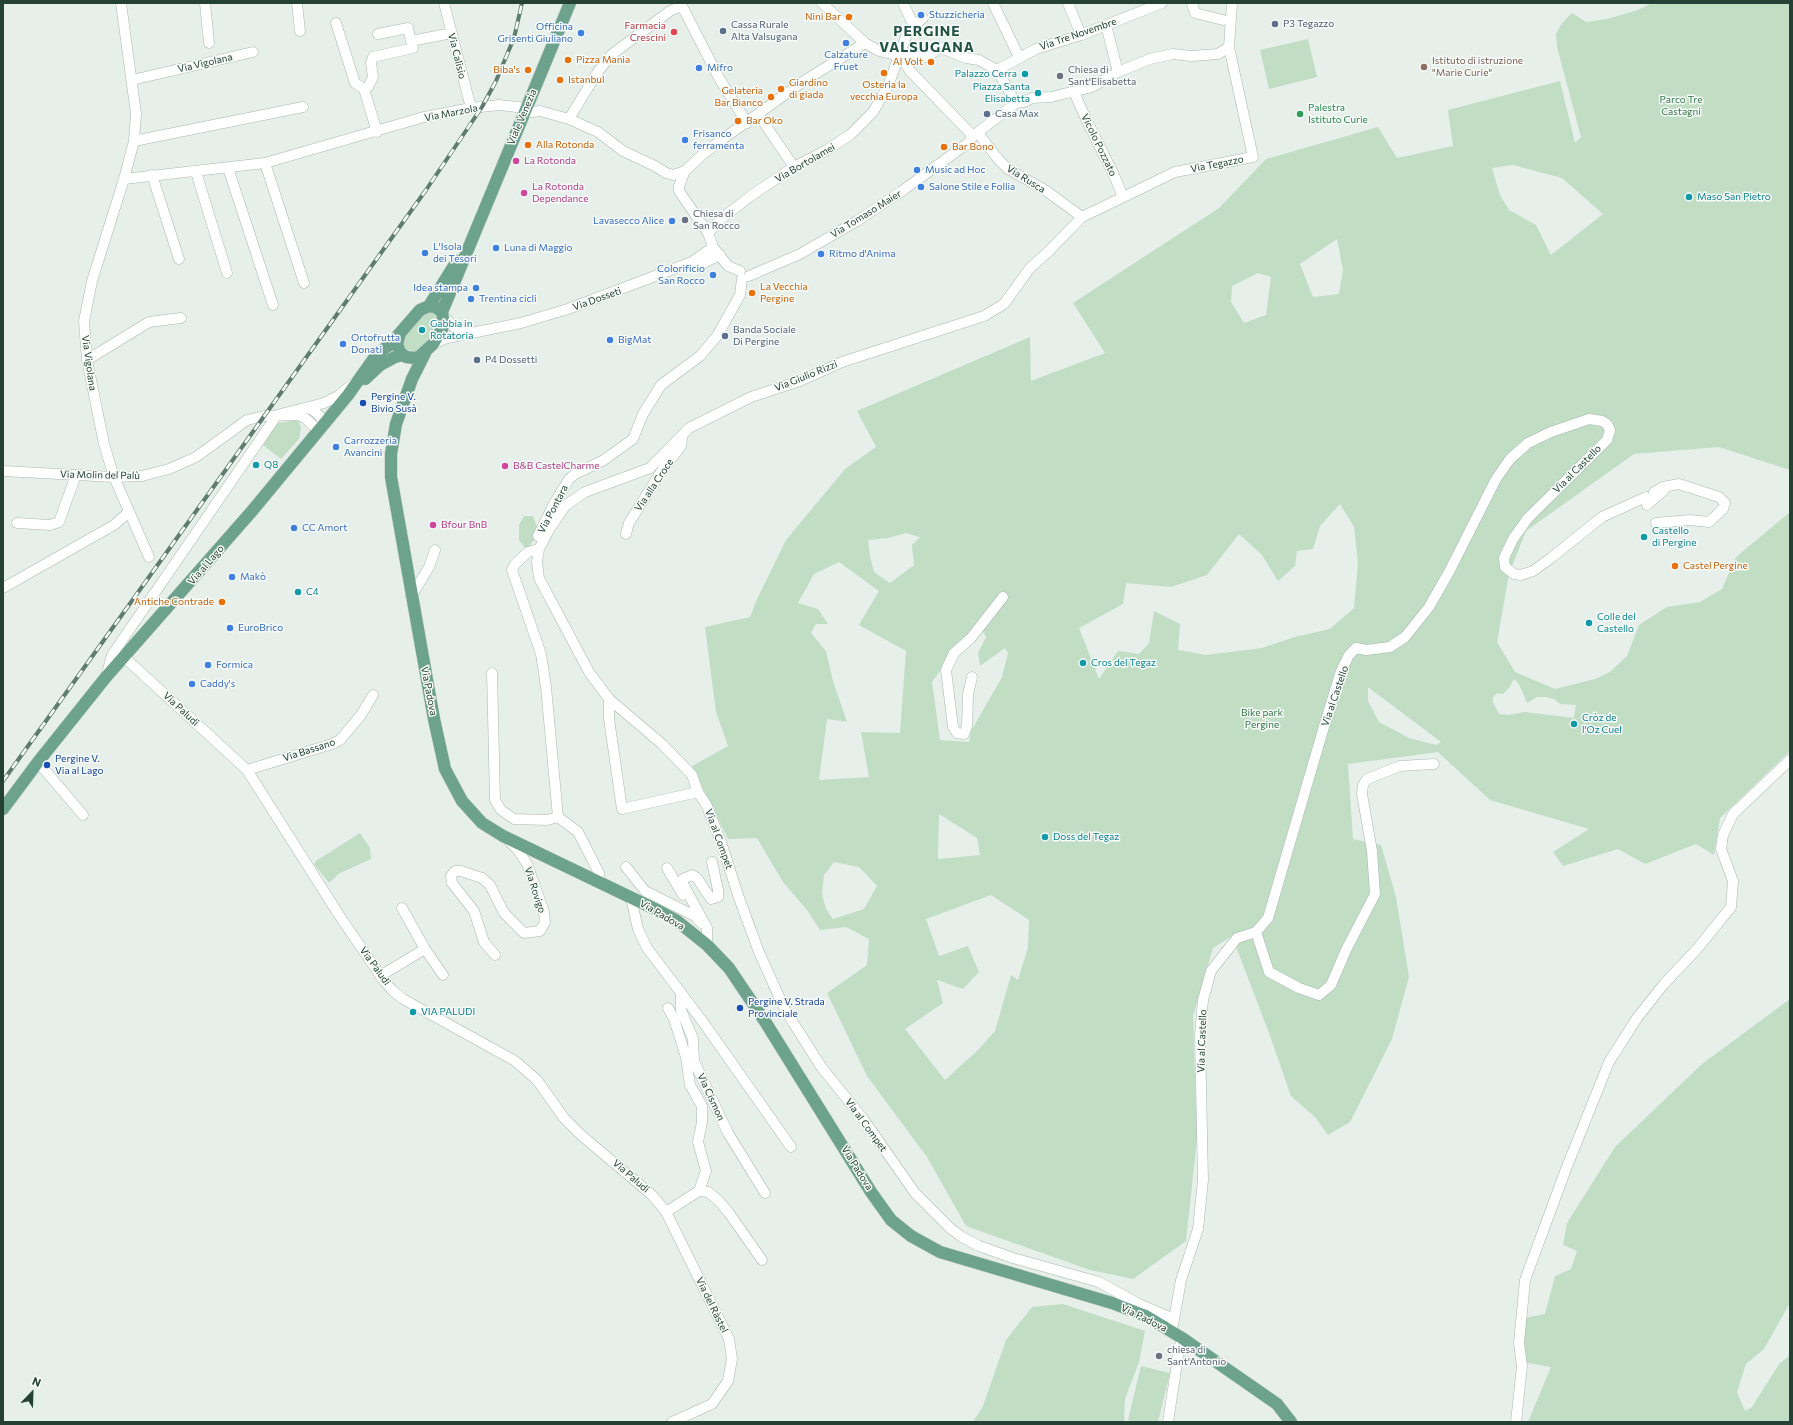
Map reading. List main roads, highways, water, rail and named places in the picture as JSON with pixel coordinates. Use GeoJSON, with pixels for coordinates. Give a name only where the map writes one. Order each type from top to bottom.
{"type":"FeatureCollection","features":[{"type":"Feature","properties":{"kind":"main road","name":"Viale Venezia"},"geometry":{"type":"LineString","coordinates":[[429,348],[442,329],[443,315],[475,230],[570,3]]}},
{"type":"Feature","properties":{"kind":"main road","name":"Viale Venezia"},"geometry":{"type":"LineString","coordinates":[[348,395],[377,354],[388,346],[420,310],[429,306],[475,230]]}},
{"type":"Feature","properties":{"kind":"main road"},"geometry":{"type":"LineString","coordinates":[[429,306],[435,307],[443,315]]}},
{"type":"Feature","properties":{"kind":"main road"},"geometry":{"type":"LineString","coordinates":[[400,333],[397,344],[406,356]]}},
{"type":"Feature","properties":{"kind":"main road"},"geometry":{"type":"LineString","coordinates":[[348,395],[380,365],[395,357],[406,356],[415,358],[429,348]]}},
{"type":"Feature","properties":{"kind":"main road","name":"Via Padova"},"geometry":{"type":"LineString","coordinates":[[429,348],[412,379],[396,424],[391,454],[391,477],[411,597],[446,769],[462,801],[482,823],[504,836],[632,898],[677,922],[707,945],[729,968],[766,1023],[871,1192],[891,1220],[911,1236],[940,1252],[1112,1303],[1146,1316],[1182,1338],[1277,1404],[1291,1422]]}},
{"type":"Feature","properties":{"kind":"main road","name":"Via Padova"},"geometry":{"type":"LineString","coordinates":[[406,356],[413,371],[412,379]]}},
{"type":"Feature","properties":{"kind":"main road","name":"Via al Lago"},"geometry":{"type":"LineString","coordinates":[[3,809],[38,762],[106,677],[213,557],[348,395]]}},
{"type":"Feature","properties":{"kind":"railway"},"geometry":{"type":"LineString","coordinates":[[3,781],[426,190],[482,107],[496,81],[514,38],[522,3]]}},
{"type":"Feature","properties":{"kind":"place","name":"Stuzzicheria"},"geometry":{"type":"Point","coordinates":[921,15]}},
{"type":"Feature","properties":{"kind":"place","name":"Nini Bar"},"geometry":{"type":"Point","coordinates":[849,17]}},
{"type":"Feature","properties":{"kind":"place","name":"P3 Tegazzo"},"geometry":{"type":"Point","coordinates":[1275,24]}},
{"type":"Feature","properties":{"kind":"place","name":"Cassa Rurale Alta Valsugana"},"geometry":{"type":"Point","coordinates":[723,31]}},
{"type":"Feature","properties":{"kind":"place","name":"Farmacia Crescini"},"geometry":{"type":"Point","coordinates":[674,32]}},
{"type":"Feature","properties":{"kind":"place","name":"Officina Grisenti Giuliano"},"geometry":{"type":"Point","coordinates":[581,33]}},
{"type":"Feature","properties":{"kind":"place","name":"Calzature Fruet"},"geometry":{"type":"Point","coordinates":[846,43]}},
{"type":"Feature","properties":{"kind":"place","name":"Pizza Mania"},"geometry":{"type":"Point","coordinates":[568,60]}},
{"type":"Feature","properties":{"kind":"place","name":"Al Volt"},"geometry":{"type":"Point","coordinates":[931,62]}},
{"type":"Feature","properties":{"kind":"place","name":"Istituto di istruzione \"Marie Curie\""},"geometry":{"type":"Point","coordinates":[1424,67]}},
{"type":"Feature","properties":{"kind":"place","name":"Mifro"},"geometry":{"type":"Point","coordinates":[699,68]}},
{"type":"Feature","properties":{"kind":"place","name":"Biba's"},"geometry":{"type":"Point","coordinates":[528,70]}},
{"type":"Feature","properties":{"kind":"place","name":"Osteria la vecchia Europa"},"geometry":{"type":"Point","coordinates":[884,73]}},
{"type":"Feature","properties":{"kind":"place","name":"Palazzo Cerra"},"geometry":{"type":"Point","coordinates":[1025,74]}},
{"type":"Feature","properties":{"kind":"place","name":"Chiesa di Sant'Elisabetta"},"geometry":{"type":"Point","coordinates":[1060,76]}},
{"type":"Feature","properties":{"kind":"place","name":"Istanbul"},"geometry":{"type":"Point","coordinates":[560,80]}},
{"type":"Feature","properties":{"kind":"place","name":"Giardino di giada"},"geometry":{"type":"Point","coordinates":[781,89]}},
{"type":"Feature","properties":{"kind":"place","name":"Piazza Santa Elisabetta"},"geometry":{"type":"Point","coordinates":[1038,93]}},
{"type":"Feature","properties":{"kind":"place","name":"Gelateria Bar Bianco"},"geometry":{"type":"Point","coordinates":[771,97]}},
{"type":"Feature","properties":{"kind":"place","name":"Casa Max"},"geometry":{"type":"Point","coordinates":[987,114]}},
{"type":"Feature","properties":{"kind":"place","name":"Palestra Istituto Curie"},"geometry":{"type":"Point","coordinates":[1300,114]}},
{"type":"Feature","properties":{"kind":"place","name":"Bar Oko"},"geometry":{"type":"Point","coordinates":[738,121]}},
{"type":"Feature","properties":{"kind":"place","name":"Frisanco ferramenta"},"geometry":{"type":"Point","coordinates":[685,140]}},
{"type":"Feature","properties":{"kind":"place","name":"Alla Rotonda"},"geometry":{"type":"Point","coordinates":[528,145]}},
{"type":"Feature","properties":{"kind":"place","name":"Bar Bono"},"geometry":{"type":"Point","coordinates":[944,147]}},
{"type":"Feature","properties":{"kind":"place","name":"La Rotonda"},"geometry":{"type":"Point","coordinates":[516,161]}},
{"type":"Feature","properties":{"kind":"place","name":"Music ad Hoc"},"geometry":{"type":"Point","coordinates":[917,170]}},
{"type":"Feature","properties":{"kind":"place","name":"Salone Stile e Follia"},"geometry":{"type":"Point","coordinates":[921,187]}},
{"type":"Feature","properties":{"kind":"place","name":"La Rotonda Dependance"},"geometry":{"type":"Point","coordinates":[524,193]}},
{"type":"Feature","properties":{"kind":"place","name":"Maso San Pietro"},"geometry":{"type":"Point","coordinates":[1689,197]}},
{"type":"Feature","properties":{"kind":"place","name":"Chiesa di San Rocco"},"geometry":{"type":"Point","coordinates":[685,220]}},
{"type":"Feature","properties":{"kind":"place","name":"Lavasecco Alice"},"geometry":{"type":"Point","coordinates":[672,221]}},
{"type":"Feature","properties":{"kind":"place","name":"Luna di Maggio"},"geometry":{"type":"Point","coordinates":[496,248]}},
{"type":"Feature","properties":{"kind":"place","name":"L'Isola dei Tesori"},"geometry":{"type":"Point","coordinates":[425,253]}},
{"type":"Feature","properties":{"kind":"place","name":"Ritmo d'Anima"},"geometry":{"type":"Point","coordinates":[821,254]}},
{"type":"Feature","properties":{"kind":"place","name":"Colorificio San Rocco"},"geometry":{"type":"Point","coordinates":[713,275]}},
{"type":"Feature","properties":{"kind":"place","name":"Idea stampa"},"geometry":{"type":"Point","coordinates":[476,288]}},
{"type":"Feature","properties":{"kind":"place","name":"La Vecchia Pergine"},"geometry":{"type":"Point","coordinates":[752,293]}},
{"type":"Feature","properties":{"kind":"place","name":"Trentina cicli"},"geometry":{"type":"Point","coordinates":[471,299]}},
{"type":"Feature","properties":{"kind":"place","name":"Gabbia in Rotatoria"},"geometry":{"type":"Point","coordinates":[422,330]}},
{"type":"Feature","properties":{"kind":"place","name":"Banda Sociale Di Pergine"},"geometry":{"type":"Point","coordinates":[725,336]}},
{"type":"Feature","properties":{"kind":"place","name":"BigMat"},"geometry":{"type":"Point","coordinates":[610,340]}},
{"type":"Feature","properties":{"kind":"place","name":"Ortofrutta Donati"},"geometry":{"type":"Point","coordinates":[343,344]}},
{"type":"Feature","properties":{"kind":"place","name":"P4 Dossetti"},"geometry":{"type":"Point","coordinates":[477,360]}},
{"type":"Feature","properties":{"kind":"place","name":"Pergine V. Bivio Susà"},"geometry":{"type":"Point","coordinates":[363,403]}},
{"type":"Feature","properties":{"kind":"place","name":"Carrozzeria Avancini"},"geometry":{"type":"Point","coordinates":[336,447]}},
{"type":"Feature","properties":{"kind":"place","name":"Q8"},"geometry":{"type":"Point","coordinates":[256,465]}},
{"type":"Feature","properties":{"kind":"place","name":"B&B CastelCharme"},"geometry":{"type":"Point","coordinates":[505,466]}},
{"type":"Feature","properties":{"kind":"place","name":"Bfour BnB"},"geometry":{"type":"Point","coordinates":[433,525]}},
{"type":"Feature","properties":{"kind":"place","name":"CC Amort"},"geometry":{"type":"Point","coordinates":[294,528]}},
{"type":"Feature","properties":{"kind":"place","name":"Castello di Pergine"},"geometry":{"type":"Point","coordinates":[1644,537]}},
{"type":"Feature","properties":{"kind":"place","name":"Castel Pergine"},"geometry":{"type":"Point","coordinates":[1675,566]}},
{"type":"Feature","properties":{"kind":"place","name":"Makò"},"geometry":{"type":"Point","coordinates":[232,577]}},
{"type":"Feature","properties":{"kind":"place","name":"C4"},"geometry":{"type":"Point","coordinates":[298,592]}},
{"type":"Feature","properties":{"kind":"place","name":"Antiche Contrade"},"geometry":{"type":"Point","coordinates":[222,602]}},
{"type":"Feature","properties":{"kind":"place","name":"Colle del Castello"},"geometry":{"type":"Point","coordinates":[1589,623]}},
{"type":"Feature","properties":{"kind":"place","name":"EuroBrico"},"geometry":{"type":"Point","coordinates":[230,628]}},
{"type":"Feature","properties":{"kind":"place","name":"Cros del Tegaz"},"geometry":{"type":"Point","coordinates":[1083,663]}},
{"type":"Feature","properties":{"kind":"place","name":"Formica"},"geometry":{"type":"Point","coordinates":[208,665]}},
{"type":"Feature","properties":{"kind":"place","name":"Caddy's"},"geometry":{"type":"Point","coordinates":[192,684]}},
{"type":"Feature","properties":{"kind":"place","name":"Cròz de l'Oz Cuel"},"geometry":{"type":"Point","coordinates":[1574,724]}},
{"type":"Feature","properties":{"kind":"place","name":"Pergine V. Via al Lago"},"geometry":{"type":"Point","coordinates":[47,765]}},
{"type":"Feature","properties":{"kind":"place","name":"Doss del Tegaz"},"geometry":{"type":"Point","coordinates":[1045,837]}},
{"type":"Feature","properties":{"kind":"place","name":"Pergine V. Strada Provinciale"},"geometry":{"type":"Point","coordinates":[740,1008]}},
{"type":"Feature","properties":{"kind":"place","name":"VIA PALUDI"},"geometry":{"type":"Point","coordinates":[413,1012]}},
{"type":"Feature","properties":{"kind":"place","name":"chiesa di Sant'Antonio"},"geometry":{"type":"Point","coordinates":[1159,1356]}},
{"type":"Feature","properties":{"kind":"district","name":"PERGINE VALSUGANA"},"geometry":{"type":"Point","coordinates":[927,40]}},
{"type":"Feature","properties":{"kind":"park label","name":"Parco Tre Castagni"},"geometry":{"type":"Point","coordinates":[1681,106]}},
{"type":"Feature","properties":{"kind":"park label","name":"Bike park Pergine"},"geometry":{"type":"Point","coordinates":[1262,718]}}]}
